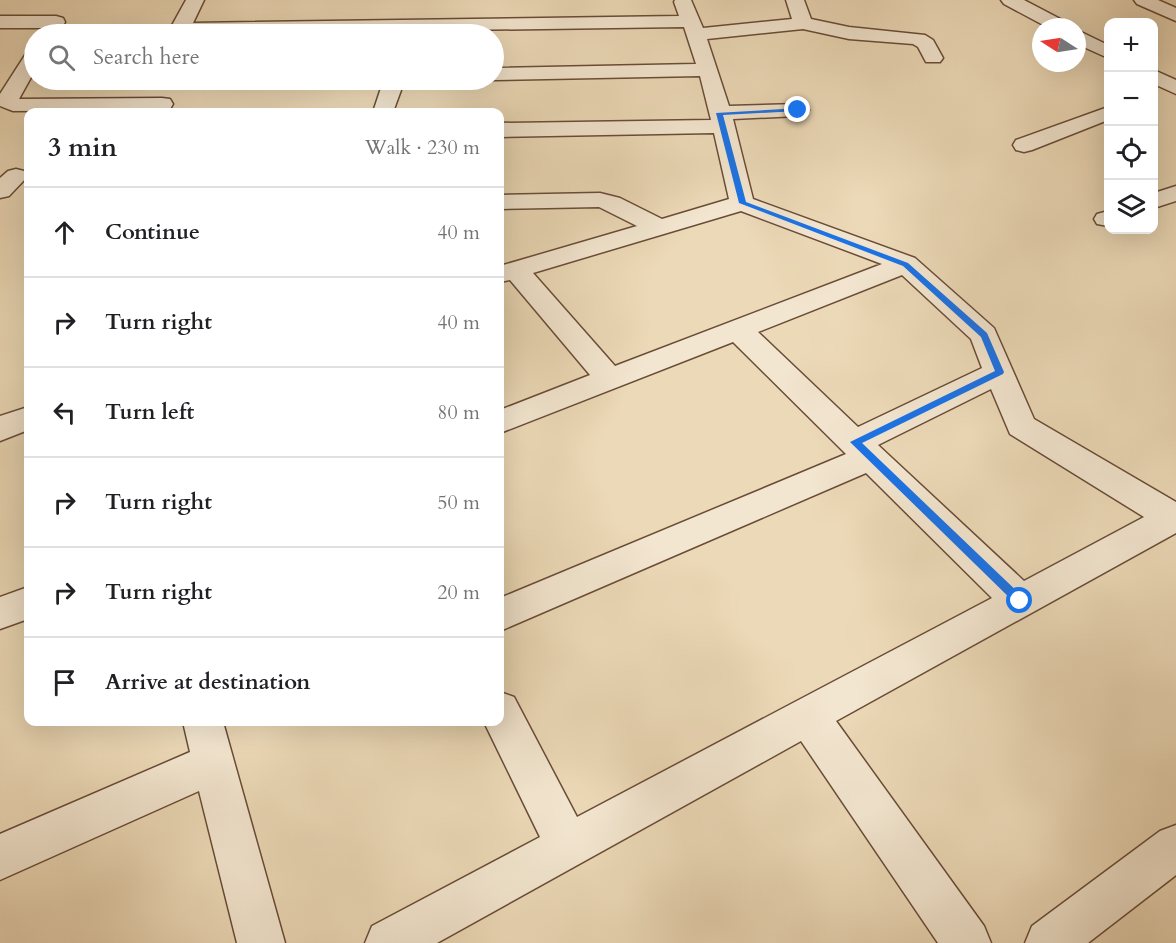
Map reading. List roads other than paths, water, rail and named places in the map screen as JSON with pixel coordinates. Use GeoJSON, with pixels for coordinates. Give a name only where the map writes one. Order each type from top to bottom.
{"type":"FeatureCollection","features":[{"type":"Feature","properties":{"kind":"street"},"geometry":{"type":"LineString","coordinates":[[183,24],[195,0]]}},
{"type":"Feature","properties":{"kind":"street"},"geometry":{"type":"LineString","coordinates":[[795,0],[803,23]]}},
{"type":"Feature","properties":{"kind":"street"},"geometry":{"type":"LineString","coordinates":[[1010,0],[1043,18]]}},
{"type":"Feature","properties":{"kind":"street"},"geometry":{"type":"LineString","coordinates":[[1157,2],[1176,15]]}},
{"type":"Feature","properties":{"kind":"street"},"geometry":{"type":"LineString","coordinates":[[315,24],[322,9]]}},
{"type":"Feature","properties":{"kind":"street"},"geometry":{"type":"LineString","coordinates":[[690,18],[707,70],[742,203]]}},
{"type":"Feature","properties":{"kind":"street"},"geometry":{"type":"LineString","coordinates":[[385,24],[690,18],[803,23],[849,33],[918,39],[926,44],[933,58]]}},
{"type":"Feature","properties":{"kind":"street"},"geometry":{"type":"LineString","coordinates":[[0,22],[57,21]]}},
{"type":"Feature","properties":{"kind":"street"},"geometry":{"type":"LineString","coordinates":[[1086,41],[1104,50]]}},
{"type":"Feature","properties":{"kind":"street"},"geometry":{"type":"LineString","coordinates":[[24,63],[8,98],[6,108],[160,108],[167,90]]}},
{"type":"Feature","properties":{"kind":"street"},"geometry":{"type":"LineString","coordinates":[[504,75],[707,70]]}},
{"type":"Feature","properties":{"kind":"street"},"geometry":{"type":"LineString","coordinates":[[1163,89],[1176,106]]}},
{"type":"Feature","properties":{"kind":"street"},"geometry":{"type":"LineString","coordinates":[[384,108],[391,90]]}},
{"type":"Feature","properties":{"kind":"street"},"geometry":{"type":"LineString","coordinates":[[504,130],[721,120],[798,110]]}},
{"type":"Feature","properties":{"kind":"street"},"geometry":{"type":"LineString","coordinates":[[1024,145],[1104,115]]}},
{"type":"Feature","properties":{"kind":"street"},"geometry":{"type":"LineString","coordinates":[[1158,200],[1176,193]]}},
{"type":"Feature","properties":{"kind":"street"},"geometry":{"type":"LineString","coordinates":[[504,202],[600,200],[611,202],[659,227]]}},
{"type":"Feature","properties":{"kind":"street"},"geometry":{"type":"LineString","coordinates":[[610,379],[507,271],[742,203],[906,264],[984,335],[1021,426],[1175,519]]}},
{"type":"Feature","properties":{"kind":"street"},"geometry":{"type":"LineString","coordinates":[[504,420],[906,264]]}},
{"type":"Feature","properties":{"kind":"street"},"geometry":{"type":"LineString","coordinates":[[738,330],[1020,601]]}},
{"type":"Feature","properties":{"kind":"street"},"geometry":{"type":"LineString","coordinates":[[504,613],[863,450],[999,372]]}},
{"type":"Feature","properties":{"kind":"street"},"geometry":{"type":"LineString","coordinates":[[389,943],[1175,519]]}},
{"type":"Feature","properties":{"kind":"street"},"geometry":{"type":"LineString","coordinates":[[0,613],[24,604]]}},
{"type":"Feature","properties":{"kind":"street"},"geometry":{"type":"LineString","coordinates":[[808,716],[967,943]]}},
{"type":"Feature","properties":{"kind":"street"},"geometry":{"type":"LineString","coordinates":[[504,719],[568,846]]}},
{"type":"Feature","properties":{"kind":"street"},"geometry":{"type":"LineString","coordinates":[[204,726],[261,943]]}},
{"type":"Feature","properties":{"kind":"street"},"geometry":{"type":"LineString","coordinates":[[0,857],[214,763]]}},
{"type":"Feature","properties":{"kind":"street"},"geometry":{"type":"LineString","coordinates":[[1048,943],[1176,847]]}}]}
